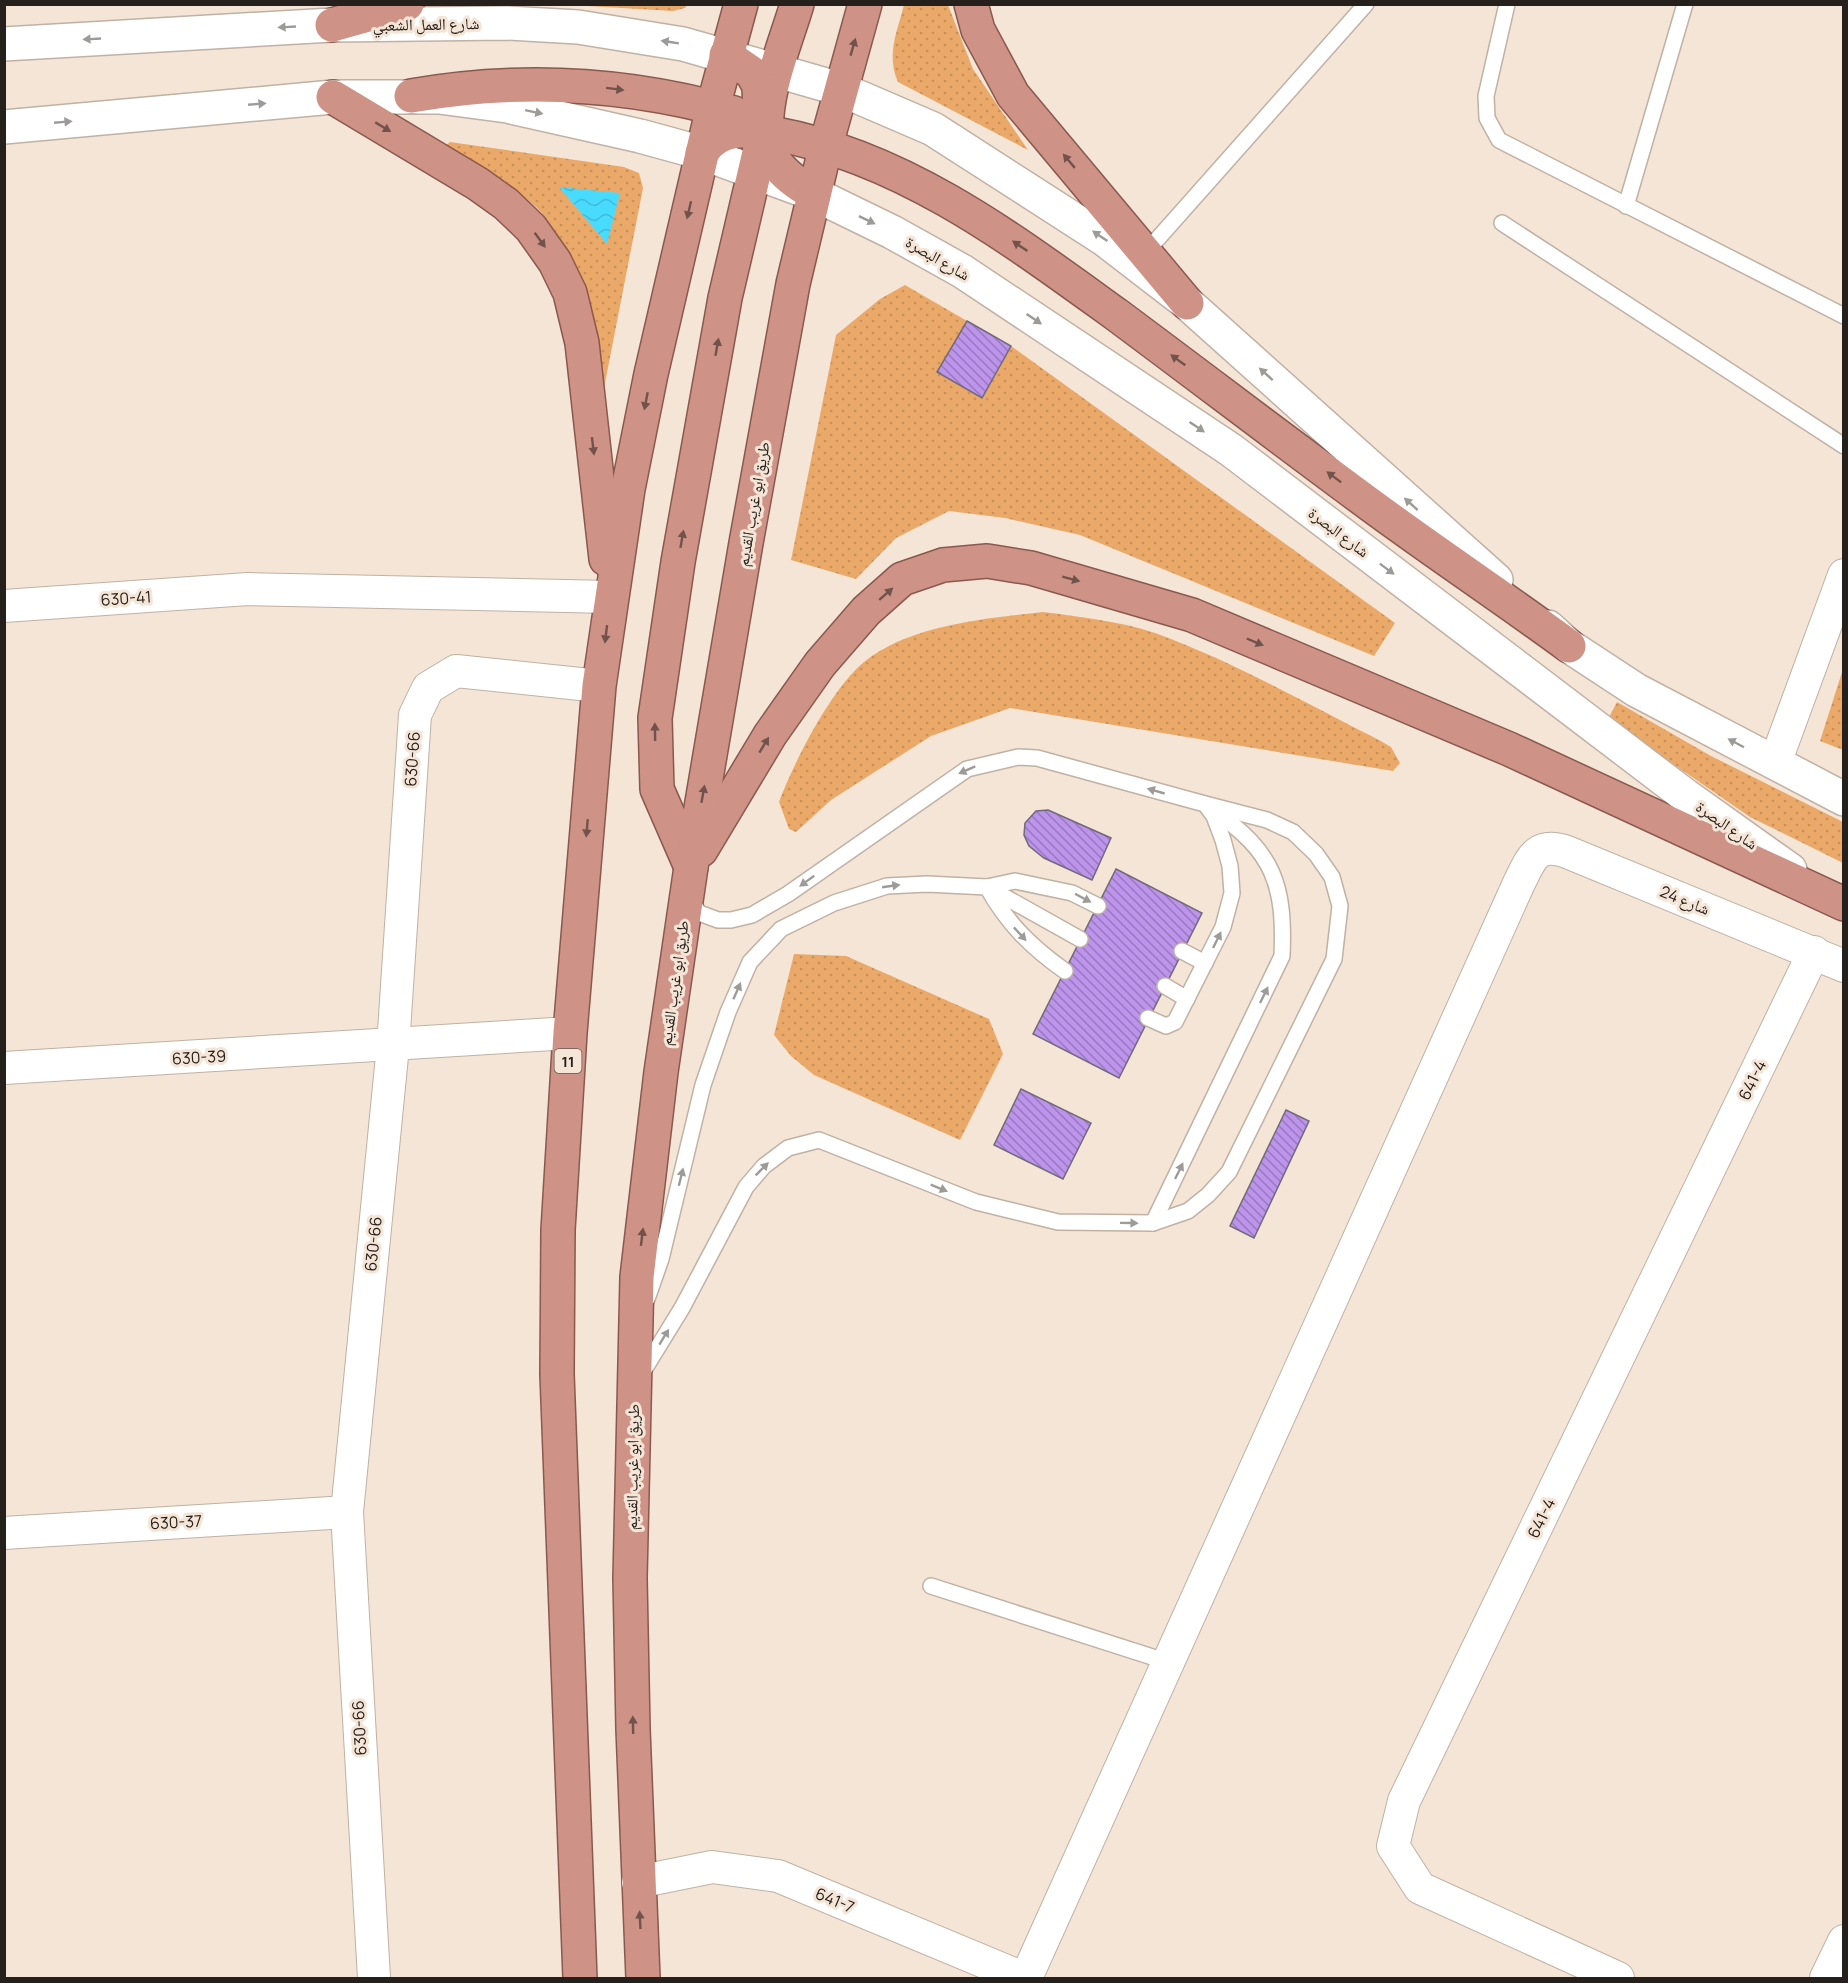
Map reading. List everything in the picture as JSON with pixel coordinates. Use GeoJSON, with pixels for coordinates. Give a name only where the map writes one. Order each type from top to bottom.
{"type":"FeatureCollection","features":[{"type":"Feature","properties":{"kind":"highway"},"geometry":{"type":"LineString","coordinates":[[332,25],[407,4]]}},
{"type":"Feature","properties":{"kind":"highway","name":"11"},"geometry":{"type":"LineString","coordinates":[[580,1978],[557,1374],[558,1230],[570,1033],[599,686],[611,597],[651,374],[713,107],[741,4]]}},
{"type":"Feature","properties":{"kind":"highway"},"geometry":{"type":"LineString","coordinates":[[689,880],[657,789],[655,718],[678,562],[723,310],[777,69],[797,4]]}},
{"type":"Feature","properties":{"kind":"highway","name":"طريق ابو غريب القديم"},"geometry":{"type":"LineString","coordinates":[[643,1978],[638,1882],[630,1578],[637,1277],[661,1072],[689,880],[771,404],[814,194],[840,89],[865,4]]}},
{"type":"Feature","properties":{"kind":"highway"},"geometry":{"type":"LineString","coordinates":[[971,4],[978,30],[1013,95],[1187,303]]}},
{"type":"Feature","properties":{"kind":"highway"},"geometry":{"type":"LineString","coordinates":[[726,56],[752,73],[759,86],[764,126],[774,159],[783,171],[814,194]]}},
{"type":"Feature","properties":{"kind":"highway"},"geometry":{"type":"LineString","coordinates":[[411,96],[498,85],[571,85],[651,94],[713,107],[826,145],[901,176],[985,223],[1033,254],[1269,426],[1376,508],[1569,646]]}},
{"type":"Feature","properties":{"kind":"highway"},"geometry":{"type":"LineString","coordinates":[[702,153],[713,139],[722,135],[813,119],[828,110],[840,89]]}},
{"type":"Feature","properties":{"kind":"highway"},"geometry":{"type":"LineString","coordinates":[[333,97],[478,184],[506,204],[531,228],[555,262],[570,293],[582,343],[611,597]]}},
{"type":"Feature","properties":{"kind":"highway"},"geometry":{"type":"LineString","coordinates":[[689,880],[770,735],[820,664],[866,611],[902,579],[943,565],[987,561],[1031,568],[1192,615],[1509,749],[1844,903]]}},
{"type":"Feature","properties":{"kind":"main road","name":"شارع العمل الشعبي"},"geometry":{"type":"LineString","coordinates":[[4,44],[332,25],[507,23],[578,27],[683,44],[777,69],[840,89]]}},
{"type":"Feature","properties":{"kind":"main road"},"geometry":{"type":"LineString","coordinates":[[840,89],[933,129],[1104,239],[1187,303],[1569,646],[1636,690],[1844,798]]}},
{"type":"Feature","properties":{"kind":"main road"},"geometry":{"type":"LineString","coordinates":[[4,127],[333,97],[411,96],[507,106],[640,136],[702,153],[814,194]]}},
{"type":"Feature","properties":{"kind":"main road","name":"شارع البصرة"},"geometry":{"type":"LineString","coordinates":[[814,194],[963,271],[1231,450],[1686,796],[1788,868],[1844,903]]}},
{"type":"Feature","properties":{"kind":"street"},"geometry":{"type":"LineString","coordinates":[[1774,763],[1844,575]]}},
{"type":"Feature","properties":{"kind":"street","name":"630-41"},"geometry":{"type":"LineString","coordinates":[[4,606],[248,589],[611,597]]}},
{"type":"Feature","properties":{"kind":"street","name":"630-66"},"geometry":{"type":"LineString","coordinates":[[374,1978],[347,1512],[393,1046],[415,715],[429,688],[456,671],[599,686]]}},
{"type":"Feature","properties":{"kind":"street","name":"شارع 24"},"geometry":{"type":"LineString","coordinates":[[1168,1662],[1530,862],[1542,850],[1559,850],[1844,966]]}},
{"type":"Feature","properties":{"kind":"street","name":"641-4"},"geometry":{"type":"LineString","coordinates":[[1618,1978],[1563,1968],[1420,1888],[1393,1845],[1404,1801],[1814,952]]}},
{"type":"Feature","properties":{"kind":"street","name":"630-39"},"geometry":{"type":"LineString","coordinates":[[4,1068],[393,1046],[570,1033]]}},
{"type":"Feature","properties":{"kind":"street","name":"630-37"},"geometry":{"type":"LineString","coordinates":[[4,1533],[347,1512]]}},
{"type":"Feature","properties":{"kind":"street"},"geometry":{"type":"LineString","coordinates":[[1024,1978],[1168,1662]]}},
{"type":"Feature","properties":{"kind":"street","name":"641-7"},"geometry":{"type":"LineString","coordinates":[[638,1882],[712,1867],[778,1876],[1024,1978]]}},
{"type":"Feature","properties":{"kind":"street"},"geometry":{"type":"LineString","coordinates":[[1826,1978],[1844,1941]]}},
{"type":"Feature","properties":{"kind":"lane"},"geometry":{"type":"LineString","coordinates":[[1146,252],[1366,4]]}},
{"type":"Feature","properties":{"kind":"lane"},"geometry":{"type":"LineString","coordinates":[[1507,4],[1486,96],[1487,118],[1499,141],[1844,316]]}},
{"type":"Feature","properties":{"kind":"lane"},"geometry":{"type":"LineString","coordinates":[[1626,206],[1685,4]]}},
{"type":"Feature","properties":{"kind":"lane"},"geometry":{"type":"LineString","coordinates":[[1502,223],[1844,446]]}},
{"type":"Feature","properties":{"kind":"lane"},"geometry":{"type":"LineString","coordinates":[[633,1387],[682,1308],[746,1187],[764,1166],[788,1148],[819,1140],[976,1202],[1058,1222],[1154,1223],[1188,1211],[1208,1195],[1229,1172],[1335,959],[1340,906],[1332,877],[1316,854],[1293,832],[1267,820],[1037,758],[1007,759],[967,769],[942,784],[788,894],[752,915],[731,920],[718,920],[699,913],[689,880]]}},
{"type":"Feature","properties":{"kind":"lane"},"geometry":{"type":"LineString","coordinates":[[1148,1018],[1166,1026],[1175,1022],[1223,927],[1232,893],[1230,866],[1214,816],[1205,804]]}},
{"type":"Feature","properties":{"kind":"lane"},"geometry":{"type":"LineString","coordinates":[[1154,1223],[1282,956],[1284,914],[1276,880],[1262,855],[1236,826],[1205,804]]}},
{"type":"Feature","properties":{"kind":"lane"},"geometry":{"type":"LineString","coordinates":[[635,1333],[661,1259],[703,1085],[728,1012],[750,962],[781,929],[834,903],[887,886],[927,884],[987,887],[1015,881],[1048,886],[1072,893],[1098,906]]}},
{"type":"Feature","properties":{"kind":"lane"},"geometry":{"type":"LineString","coordinates":[[987,887],[1080,939]]}},
{"type":"Feature","properties":{"kind":"lane"},"geometry":{"type":"LineString","coordinates":[[987,887],[1002,914],[1022,938],[1065,971]]}},
{"type":"Feature","properties":{"kind":"lane"},"geometry":{"type":"LineString","coordinates":[[1182,951],[1205,963]]}},
{"type":"Feature","properties":{"kind":"lane"},"geometry":{"type":"LineString","coordinates":[[1165,987],[1187,999]]}},
{"type":"Feature","properties":{"kind":"lane"},"geometry":{"type":"LineString","coordinates":[[931,1586],[1168,1662]]}},
{"type":"Feature","properties":{"kind":"shaded area"},"geometry":{"type":"Polygon","coordinates":[[[570,5],[687,5],[685,8],[673,11],[570,5]]]}},
{"type":"Feature","properties":{"kind":"shaded area"},"geometry":{"type":"Polygon","coordinates":[[[904,5],[948,5],[973,69],[1028,150],[898,82],[893,53],[904,5]]]}},
{"type":"Feature","properties":{"kind":"shaded area"},"geometry":{"type":"Polygon","coordinates":[[[450,142],[624,167],[639,173],[643,188],[604,388],[588,305],[565,247],[536,207],[503,182],[445,146],[450,142]]]}},
{"type":"Feature","properties":{"kind":"shaded area"},"geometry":{"type":"Polygon","coordinates":[[[905,285],[967,321],[938,372],[982,398],[1011,346],[1395,623],[1374,656],[1080,535],[1005,518],[949,511],[896,538],[856,579],[791,560],[836,335],[880,299],[905,285]]]}},
{"type":"Feature","properties":{"kind":"shaded area"},"geometry":{"type":"Polygon","coordinates":[[[1043,612],[1128,625],[1184,644],[1268,683],[1379,740],[1391,747],[1400,763],[1393,771],[1010,708],[931,736],[831,800],[796,832],[789,829],[779,802],[786,786],[815,727],[851,674],[864,662],[882,649],[903,639],[949,625],[1043,612]]]}},
{"type":"Feature","properties":{"kind":"shaded area"},"geometry":{"type":"Polygon","coordinates":[[[1843,669],[1843,750],[1820,741],[1843,669]]]}},
{"type":"Feature","properties":{"kind":"shaded area"},"geometry":{"type":"Polygon","coordinates":[[[1617,702],[1711,756],[1843,822],[1843,863],[1750,817],[1608,719],[1617,702]]]}},
{"type":"Feature","properties":{"kind":"shaded area"},"geometry":{"type":"Polygon","coordinates":[[[794,954],[846,956],[989,1019],[1003,1054],[960,1140],[814,1075],[791,1056],[774,1035],[794,954]]]}},
{"type":"Feature","properties":{"kind":"water"},"geometry":{"type":"Polygon","coordinates":[[[559,187],[620,193],[607,244],[559,187]]]}},
{"type":"Feature","properties":{"kind":"building"},"geometry":{"type":"Polygon","coordinates":[[[967,321],[1011,346],[982,398],[937,372],[967,321]]]}},
{"type":"Feature","properties":{"kind":"building"},"geometry":{"type":"Polygon","coordinates":[[[1048,810],[1111,838],[1092,880],[1044,858],[1029,846],[1024,835],[1025,823],[1036,811],[1048,810]]]}},
{"type":"Feature","properties":{"kind":"building"},"geometry":{"type":"Polygon","coordinates":[[[1116,869],[1202,913],[1119,1078],[1033,1034],[1116,869]]]}},
{"type":"Feature","properties":{"kind":"building"},"geometry":{"type":"Polygon","coordinates":[[[1021,1089],[1091,1123],[1063,1179],[994,1145],[1021,1089]]]}},
{"type":"Feature","properties":{"kind":"building"},"geometry":{"type":"Polygon","coordinates":[[[1286,1110],[1309,1121],[1254,1238],[1230,1226],[1286,1110]]]}}]}
